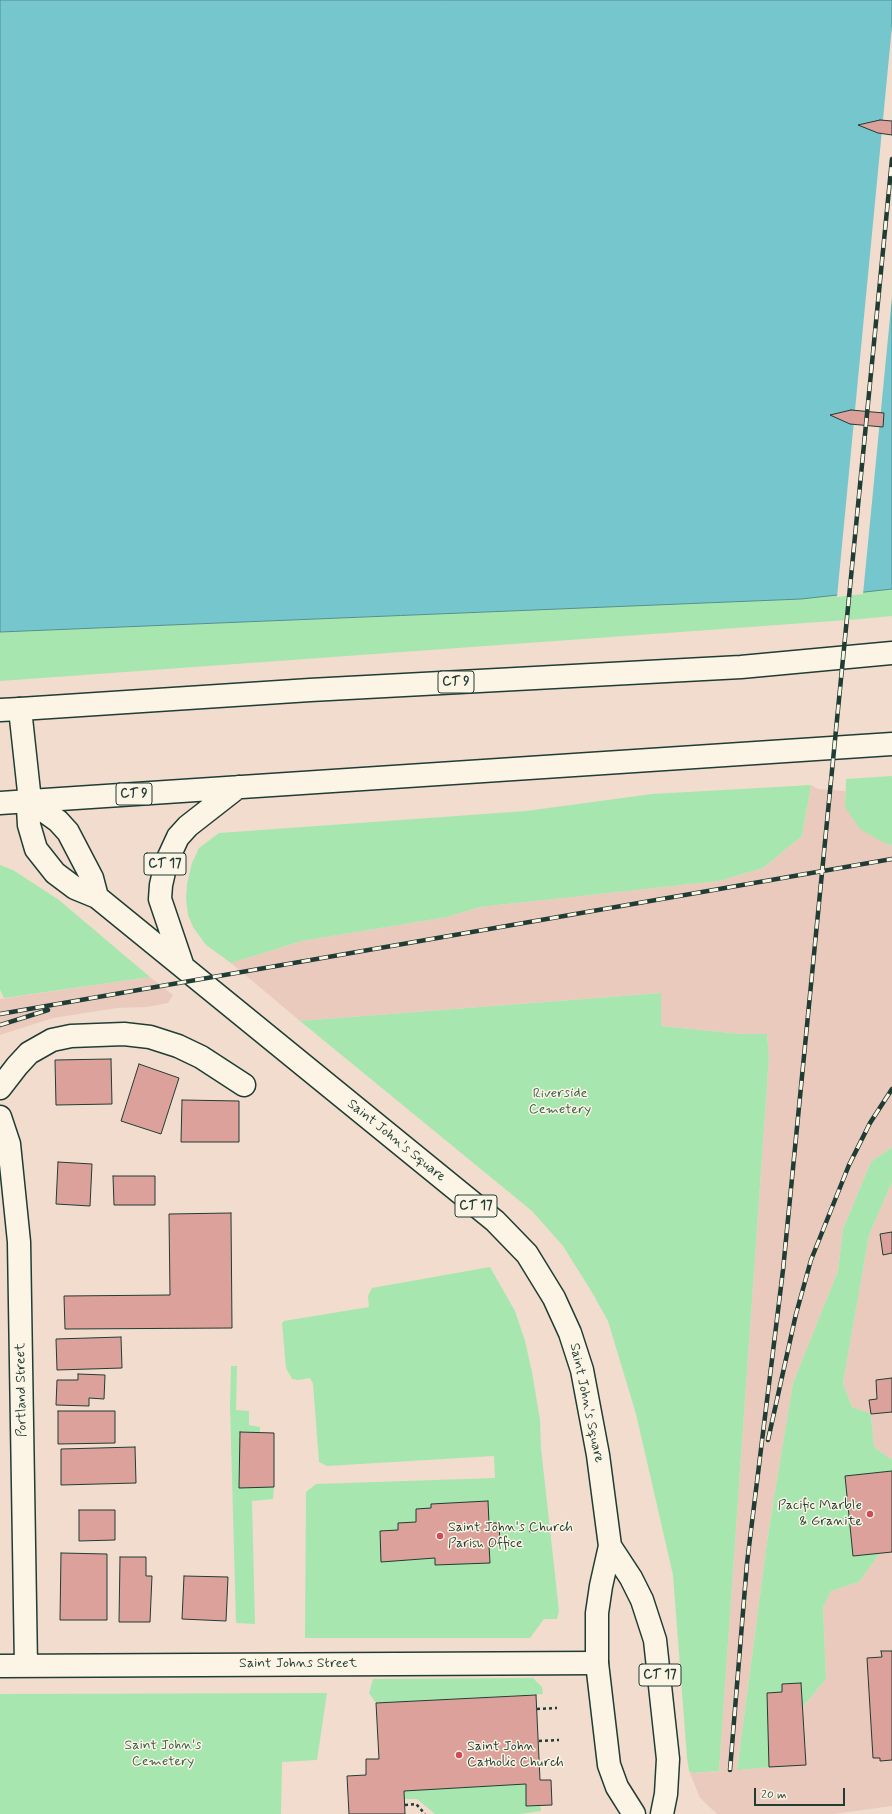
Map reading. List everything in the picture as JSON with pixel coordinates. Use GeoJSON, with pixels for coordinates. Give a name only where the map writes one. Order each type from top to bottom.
{"type":"FeatureCollection","features":[{"type":"Feature","properties":{"kind":"main road","name":"CT 9"},"geometry":{"type":"LineString","coordinates":[[10,709],[310,690],[741,667],[892,653]]}},
{"type":"Feature","properties":{"kind":"main road","name":"Saint John's Square"},"geometry":{"type":"LineString","coordinates":[[10,709],[30,801],[28,808],[29,825],[34,844],[40,855],[55,873],[68,884],[82,892],[97,897],[495,1222],[527,1254],[541,1274],[561,1312],[574,1342],[582,1370],[598,1455],[610,1546],[601,1586],[597,1613],[597,1663],[609,1765],[617,1787],[634,1814]]}},
{"type":"Feature","properties":{"kind":"main road","name":"CT 9"},"geometry":{"type":"LineString","coordinates":[[0,803],[892,744]]}},
{"type":"Feature","properties":{"kind":"main road","name":"CT 17"},"geometry":{"type":"LineString","coordinates":[[183,967],[160,900],[161,885],[166,863],[178,837],[188,826],[238,787]]}},
{"type":"Feature","properties":{"kind":"main road"},"geometry":{"type":"LineString","coordinates":[[30,801],[58,821],[68,832],[92,878],[97,897]]}},
{"type":"Feature","properties":{"kind":"main road"},"geometry":{"type":"LineString","coordinates":[[0,1088],[17,1066],[29,1054],[52,1040],[71,1036],[124,1034],[150,1037],[178,1046],[201,1057],[244,1085]]}},
{"type":"Feature","properties":{"kind":"main road","name":"Portland Street"},"geometry":{"type":"LineString","coordinates":[[0,1117],[9,1144],[19,1242],[26,1666]]}},
{"type":"Feature","properties":{"kind":"main road","name":"Saint John's Square"},"geometry":{"type":"LineString","coordinates":[[610,1546],[631,1578],[642,1600],[655,1640],[668,1759],[666,1794],[662,1814]]}},
{"type":"Feature","properties":{"kind":"main road","name":"Saint Johns Street"},"geometry":{"type":"LineString","coordinates":[[0,1666],[597,1663]]}},
{"type":"Feature","properties":{"kind":"path"},"geometry":{"type":"LineString","coordinates":[[529,1531],[554,1529]]}},
{"type":"Feature","properties":{"kind":"path"},"geometry":{"type":"LineString","coordinates":[[537,1709],[557,1708]]}},
{"type":"Feature","properties":{"kind":"path"},"geometry":{"type":"LineString","coordinates":[[539,1741],[559,1740]]}},
{"type":"Feature","properties":{"kind":"path"},"geometry":{"type":"LineString","coordinates":[[405,1805],[416,1804],[425,1814]]}},
{"type":"Feature","properties":{"kind":"shaded area"},"geometry":{"type":"Polygon","coordinates":[[[811,785],[818,789],[845,791],[845,807],[886,844],[892,845],[892,1147],[871,1162],[843,1229],[838,1271],[793,1383],[768,1535],[737,1769],[766,1717],[767,1693],[782,1684],[801,1683],[802,1708],[826,1679],[823,1607],[831,1591],[859,1582],[880,1553],[892,1552],[892,1806],[834,1814],[717,1814],[700,1798],[689,1771],[693,1773],[719,1771],[769,1057],[767,1034],[741,1034],[661,1026],[661,993],[300,1021],[231,963],[302,941],[447,917],[480,907],[719,881],[763,868],[802,836],[811,785]]]}},
{"type":"Feature","properties":{"kind":"shaded area"},"geometry":{"type":"Polygon","coordinates":[[[150,977],[173,995],[168,1003],[147,1007],[117,1008],[53,1018],[0,1035],[0,999],[150,977]]]}},
{"type":"Feature","properties":{"kind":"shaded area"},"geometry":{"type":"Polygon","coordinates":[[[892,1182],[892,1460],[874,1447],[871,1414],[852,1407],[843,1383],[869,1235],[892,1182]]]}},
{"type":"Feature","properties":{"kind":"green space"},"geometry":{"type":"Polygon","coordinates":[[[892,589],[892,616],[0,681],[0,632],[801,599],[892,589]]]}},
{"type":"Feature","properties":{"kind":"green space"},"geometry":{"type":"Polygon","coordinates":[[[892,776],[892,845],[886,844],[860,829],[845,807],[846,779],[892,776]]]}},
{"type":"Feature","properties":{"kind":"green space"},"geometry":{"type":"Polygon","coordinates":[[[811,785],[802,836],[763,868],[719,881],[480,907],[447,917],[302,941],[231,963],[206,945],[193,927],[188,915],[186,899],[187,884],[192,863],[199,848],[219,833],[526,811],[652,794],[811,785]]]}},
{"type":"Feature","properties":{"kind":"green space"},"geometry":{"type":"Polygon","coordinates":[[[0,865],[13,870],[59,900],[150,977],[4,998],[0,990],[0,865]]]}},
{"type":"Feature","properties":{"kind":"green space","name":"Riverside Cemetery"},"geometry":{"type":"Polygon","coordinates":[[[661,993],[661,1026],[741,1034],[767,1034],[769,1057],[719,1771],[693,1773],[689,1771],[687,1758],[673,1575],[636,1414],[608,1321],[563,1246],[532,1211],[300,1021],[661,993]]]}},
{"type":"Feature","properties":{"kind":"green space"},"geometry":{"type":"Polygon","coordinates":[[[892,1147],[892,1182],[869,1235],[843,1383],[852,1407],[871,1414],[874,1447],[892,1460],[892,1471],[845,1476],[853,1556],[880,1553],[859,1582],[831,1591],[823,1607],[826,1679],[802,1708],[800,1683],[782,1684],[782,1692],[767,1693],[769,1767],[737,1770],[768,1535],[793,1383],[838,1271],[843,1229],[871,1162],[892,1147]]]}},
{"type":"Feature","properties":{"kind":"green space"},"geometry":{"type":"Polygon","coordinates":[[[490,1267],[515,1311],[525,1341],[532,1372],[540,1420],[541,1448],[559,1611],[557,1619],[544,1619],[530,1638],[305,1638],[306,1492],[316,1484],[495,1478],[494,1456],[327,1466],[319,1462],[313,1384],[310,1378],[298,1380],[292,1379],[286,1368],[282,1323],[284,1321],[369,1307],[368,1296],[372,1288],[490,1267]]]}},
{"type":"Feature","properties":{"kind":"green space"},"geometry":{"type":"Polygon","coordinates":[[[231,1366],[237,1366],[236,1410],[249,1411],[249,1425],[260,1427],[260,1433],[240,1432],[239,1487],[274,1487],[273,1499],[252,1501],[255,1624],[236,1623],[230,1405],[231,1366]]]}},
{"type":"Feature","properties":{"kind":"green space"},"geometry":{"type":"Polygon","coordinates":[[[533,1678],[542,1687],[543,1694],[376,1703],[369,1693],[373,1679],[533,1678]]]}},
{"type":"Feature","properties":{"kind":"green space","name":"Saint John's Cemetery"},"geometry":{"type":"Polygon","coordinates":[[[327,1693],[317,1760],[282,1762],[281,1814],[0,1814],[0,1694],[327,1693]]]}},
{"type":"Feature","properties":{"kind":"green space"},"geometry":{"type":"Polygon","coordinates":[[[526,1784],[527,1806],[540,1805],[541,1811],[519,1814],[435,1814],[417,1799],[404,1799],[404,1791],[526,1784]]]}},
{"type":"Feature","properties":{"kind":"water"},"geometry":{"type":"Polygon","coordinates":[[[0,0],[892,0],[892,589],[801,599],[0,632],[0,0]]]}},
{"type":"Feature","properties":{"kind":"pier"},"geometry":{"type":"Polygon","coordinates":[[[892,26],[892,297],[863,594],[837,597],[892,26]]]}},
{"type":"Feature","properties":{"kind":"building"},"geometry":{"type":"Polygon","coordinates":[[[880,120],[892,121],[892,135],[878,133],[858,125],[880,120]]]}},
{"type":"Feature","properties":{"kind":"building"},"geometry":{"type":"Polygon","coordinates":[[[851,410],[884,413],[883,427],[850,424],[830,415],[851,410]]]}},
{"type":"Feature","properties":{"kind":"building"},"geometry":{"type":"Polygon","coordinates":[[[111,1059],[112,1104],[56,1105],[55,1060],[111,1059]]]}},
{"type":"Feature","properties":{"kind":"building"},"geometry":{"type":"Polygon","coordinates":[[[139,1064],[179,1078],[161,1134],[121,1121],[139,1064]]]}},
{"type":"Feature","properties":{"kind":"building"},"geometry":{"type":"Polygon","coordinates":[[[182,1100],[239,1101],[239,1142],[181,1142],[182,1100]]]}},
{"type":"Feature","properties":{"kind":"building"},"geometry":{"type":"Polygon","coordinates":[[[58,1162],[92,1164],[90,1206],[56,1204],[58,1162]]]}},
{"type":"Feature","properties":{"kind":"building"},"geometry":{"type":"Polygon","coordinates":[[[113,1176],[155,1176],[155,1205],[114,1205],[113,1176]]]}},
{"type":"Feature","properties":{"kind":"building"},"geometry":{"type":"Polygon","coordinates":[[[231,1213],[232,1328],[65,1329],[64,1296],[170,1295],[169,1214],[231,1213]]]}},
{"type":"Feature","properties":{"kind":"building"},"geometry":{"type":"Polygon","coordinates":[[[892,1232],[892,1253],[883,1255],[880,1234],[892,1232]]]}},
{"type":"Feature","properties":{"kind":"building"},"geometry":{"type":"Polygon","coordinates":[[[121,1337],[122,1368],[57,1370],[56,1339],[121,1337]]]}},
{"type":"Feature","properties":{"kind":"building"},"geometry":{"type":"Polygon","coordinates":[[[78,1374],[105,1375],[104,1399],[89,1398],[89,1406],[56,1405],[57,1380],[78,1380],[78,1374]]]}},
{"type":"Feature","properties":{"kind":"building"},"geometry":{"type":"Polygon","coordinates":[[[892,1378],[892,1412],[871,1414],[869,1400],[877,1399],[876,1380],[892,1378]]]}},
{"type":"Feature","properties":{"kind":"building"},"geometry":{"type":"Polygon","coordinates":[[[58,1411],[115,1411],[115,1443],[58,1444],[58,1411]]]}},
{"type":"Feature","properties":{"kind":"building"},"geometry":{"type":"Polygon","coordinates":[[[240,1432],[274,1433],[274,1487],[239,1488],[240,1432]]]}},
{"type":"Feature","properties":{"kind":"building"},"geometry":{"type":"Polygon","coordinates":[[[135,1447],[136,1483],[61,1485],[61,1449],[135,1447]]]}},
{"type":"Feature","properties":{"kind":"building","name":"Pacific Marble & Granite"},"geometry":{"type":"Polygon","coordinates":[[[892,1471],[892,1552],[853,1556],[845,1476],[892,1471]]]}},
{"type":"Feature","properties":{"kind":"building","name":"Saint John's Church Parish Office"},"geometry":{"type":"Polygon","coordinates":[[[488,1501],[489,1523],[499,1523],[500,1544],[489,1545],[490,1563],[435,1565],[435,1558],[381,1562],[380,1531],[398,1530],[398,1523],[416,1522],[416,1509],[431,1508],[431,1504],[488,1501]]]}},
{"type":"Feature","properties":{"kind":"building"},"geometry":{"type":"Polygon","coordinates":[[[79,1510],[115,1510],[115,1540],[79,1541],[79,1510]]]}},
{"type":"Feature","properties":{"kind":"building"},"geometry":{"type":"Polygon","coordinates":[[[61,1553],[107,1554],[107,1620],[60,1620],[61,1553]]]}},
{"type":"Feature","properties":{"kind":"building"},"geometry":{"type":"Polygon","coordinates":[[[120,1557],[146,1557],[146,1576],[152,1576],[150,1622],[119,1622],[120,1557]]]}},
{"type":"Feature","properties":{"kind":"building"},"geometry":{"type":"Polygon","coordinates":[[[184,1576],[228,1577],[226,1621],[182,1619],[184,1576]]]}},
{"type":"Feature","properties":{"kind":"building"},"geometry":{"type":"Polygon","coordinates":[[[881,1651],[892,1651],[892,1760],[880,1761],[880,1758],[873,1758],[867,1658],[882,1657],[881,1651]]]}},
{"type":"Feature","properties":{"kind":"building"},"geometry":{"type":"Polygon","coordinates":[[[801,1683],[806,1765],[769,1767],[767,1693],[782,1692],[782,1684],[801,1683]]]}},
{"type":"Feature","properties":{"kind":"building","name":"Saint John Catholic Church"},"geometry":{"type":"Polygon","coordinates":[[[536,1695],[540,1780],[551,1780],[552,1805],[526,1806],[526,1784],[404,1791],[405,1814],[349,1814],[347,1776],[366,1775],[366,1759],[379,1759],[376,1703],[536,1695]]]}},
{"type":"Feature","properties":{"kind":"railway"},"geometry":{"type":"LineString","coordinates":[[730,1770],[747,1563],[783,1270],[892,159]]}},
{"type":"Feature","properties":{"kind":"railway"},"geometry":{"type":"LineString","coordinates":[[0,1014],[892,859]]}},
{"type":"Feature","properties":{"kind":"railway"},"geometry":{"type":"LineString","coordinates":[[0,1025],[48,1010]]}},
{"type":"Feature","properties":{"kind":"railway"},"geometry":{"type":"LineString","coordinates":[[768,1440],[796,1314],[811,1260],[849,1165],[870,1123],[892,1089]]}},
{"type":"Feature","properties":{"kind":"place","name":"Pacific Marble & Granite"},"geometry":{"type":"Point","coordinates":[870,1514]}},
{"type":"Feature","properties":{"kind":"place","name":"Saint John's Church Parish Office"},"geometry":{"type":"Point","coordinates":[440,1536]}},
{"type":"Feature","properties":{"kind":"place","name":"Saint John Catholic Church"},"geometry":{"type":"Point","coordinates":[459,1755]}}]}
